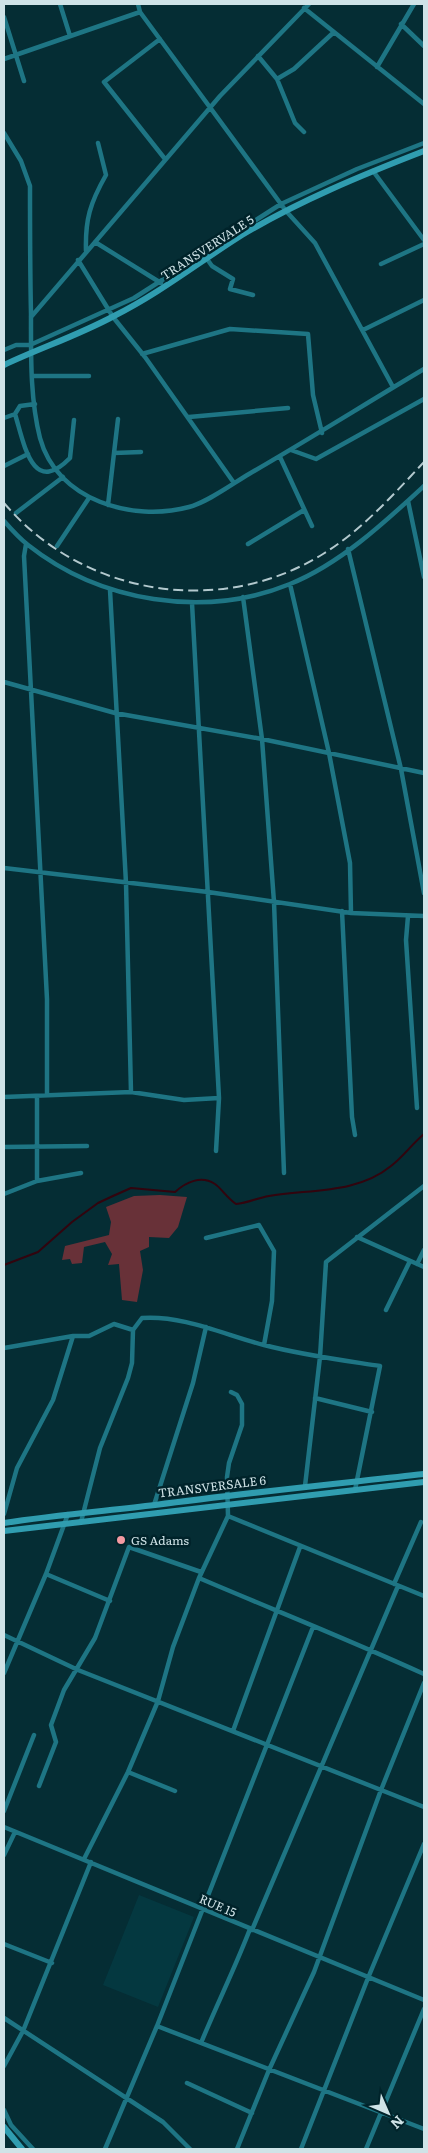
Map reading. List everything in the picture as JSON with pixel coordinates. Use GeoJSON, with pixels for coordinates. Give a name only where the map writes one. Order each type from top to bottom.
{"type":"FeatureCollection","features":[{"type":"Feature","properties":{"kind":"main road","name":"TRANSVERVALE 5"},"geometry":{"type":"LineString","coordinates":[[4,365],[113,317],[286,211],[373,171],[424,151]]}},
{"type":"Feature","properties":{"kind":"main road","name":"TRANSVERSALE 6"},"geometry":{"type":"LineString","coordinates":[[4,1523],[68,1513],[154,1505],[227,1494],[424,1474]]}},
{"type":"Feature","properties":{"kind":"main road","name":"TRANSVERSALE 6"},"geometry":{"type":"LineString","coordinates":[[4,1531],[424,1482]]}},
{"type":"Feature","properties":{"kind":"main road"},"geometry":{"type":"LineString","coordinates":[[4,2127],[18,2148]]}},
{"type":"Feature","properties":{"kind":"street"},"geometry":{"type":"LineString","coordinates":[[60,4],[70,36]]}},
{"type":"Feature","properties":{"kind":"street"},"geometry":{"type":"LineString","coordinates":[[138,4],[140,12],[209,108],[286,211],[314,243],[393,387]]}},
{"type":"Feature","properties":{"kind":"street"},"geometry":{"type":"LineString","coordinates":[[30,317],[209,108],[309,4]]}},
{"type":"Feature","properties":{"kind":"street"},"geometry":{"type":"LineString","coordinates":[[377,67],[414,4]]}},
{"type":"Feature","properties":{"kind":"street"},"geometry":{"type":"LineString","coordinates":[[304,8],[424,104]]}},
{"type":"Feature","properties":{"kind":"street"},"geometry":{"type":"LineString","coordinates":[[4,59],[140,12]]}},
{"type":"Feature","properties":{"kind":"street"},"geometry":{"type":"LineString","coordinates":[[4,17],[24,81]]}},
{"type":"Feature","properties":{"kind":"street"},"geometry":{"type":"LineString","coordinates":[[401,24],[424,46]]}},
{"type":"Feature","properties":{"kind":"street"},"geometry":{"type":"LineString","coordinates":[[277,79],[294,69],[334,32]]}},
{"type":"Feature","properties":{"kind":"street"},"geometry":{"type":"LineString","coordinates":[[160,39],[104,82],[165,159]]}},
{"type":"Feature","properties":{"kind":"street"},"geometry":{"type":"LineString","coordinates":[[258,56],[277,79],[295,123],[304,132]]}},
{"type":"Feature","properties":{"kind":"street"},"geometry":{"type":"LineString","coordinates":[[4,133],[21,161],[30,186],[30,353],[41,441],[67,483],[89,498],[108,505],[143,512],[167,511],[192,506],[322,432],[424,369]]}},
{"type":"Feature","properties":{"kind":"street"},"geometry":{"type":"LineString","coordinates":[[86,251],[85,224],[96,192],[106,175],[98,143]]}},
{"type":"Feature","properties":{"kind":"street"},"geometry":{"type":"LineString","coordinates":[[4,350],[16,345],[30,344],[108,309],[160,282],[185,264],[281,204],[357,169],[424,143]]}},
{"type":"Feature","properties":{"kind":"street"},"geometry":{"type":"LineString","coordinates":[[373,171],[424,240]]}},
{"type":"Feature","properties":{"kind":"street"},"geometry":{"type":"LineString","coordinates":[[95,242],[166,286]]}},
{"type":"Feature","properties":{"kind":"street"},"geometry":{"type":"LineString","coordinates":[[381,264],[424,244]]}},
{"type":"Feature","properties":{"kind":"street"},"geometry":{"type":"LineString","coordinates":[[207,259],[212,266],[233,279],[230,289],[253,295]]}},
{"type":"Feature","properties":{"kind":"street"},"geometry":{"type":"LineString","coordinates":[[78,260],[113,317],[189,417],[234,483]]}},
{"type":"Feature","properties":{"kind":"street"},"geometry":{"type":"LineString","coordinates":[[363,330],[424,300]]}},
{"type":"Feature","properties":{"kind":"street"},"geometry":{"type":"LineString","coordinates":[[142,354],[230,329],[308,334],[313,395],[322,432]]}},
{"type":"Feature","properties":{"kind":"street"},"geometry":{"type":"LineString","coordinates":[[32,376],[88,376]]}},
{"type":"Feature","properties":{"kind":"street"},"geometry":{"type":"LineString","coordinates":[[291,450],[316,459],[424,399]]}},
{"type":"Feature","properties":{"kind":"street"},"geometry":{"type":"LineString","coordinates":[[4,418],[15,414],[20,406],[35,404]]}},
{"type":"Feature","properties":{"kind":"street"},"geometry":{"type":"LineString","coordinates":[[189,417],[288,408]]}},
{"type":"Feature","properties":{"kind":"street"},"geometry":{"type":"LineString","coordinates":[[15,414],[28,454],[43,472],[48,474],[58,469],[70,458],[74,420]]}},
{"type":"Feature","properties":{"kind":"street"},"geometry":{"type":"LineString","coordinates":[[108,505],[118,419]]}},
{"type":"Feature","properties":{"kind":"street"},"geometry":{"type":"LineString","coordinates":[[114,453],[141,452]]}},
{"type":"Feature","properties":{"kind":"street"},"geometry":{"type":"LineString","coordinates":[[4,466],[28,454]]}},
{"type":"Feature","properties":{"kind":"street"},"geometry":{"type":"LineString","coordinates":[[280,456],[312,526]]}},
{"type":"Feature","properties":{"kind":"street"},"geometry":{"type":"LineString","coordinates":[[16,513],[63,477]]}},
{"type":"Feature","properties":{"kind":"street"},"geometry":{"type":"LineString","coordinates":[[4,521],[26,544],[70,574],[110,590],[151,599],[192,603],[243,597],[290,584],[317,570],[348,549],[424,486]]}},
{"type":"Feature","properties":{"kind":"street"},"geometry":{"type":"LineString","coordinates":[[57,546],[89,498]]}},
{"type":"Feature","properties":{"kind":"street"},"geometry":{"type":"LineString","coordinates":[[408,501],[424,577]]}},
{"type":"Feature","properties":{"kind":"street"},"geometry":{"type":"LineString","coordinates":[[248,544],[304,510]]}},
{"type":"Feature","properties":{"kind":"street"},"geometry":{"type":"LineString","coordinates":[[26,544],[24,556],[47,999],[47,1095]]}},
{"type":"Feature","properties":{"kind":"street"},"geometry":{"type":"LineString","coordinates":[[348,549],[401,769],[424,893]]}},
{"type":"Feature","properties":{"kind":"street"},"geometry":{"type":"LineString","coordinates":[[290,584],[329,753],[350,863],[351,913]]}},
{"type":"Feature","properties":{"kind":"street"},"geometry":{"type":"LineString","coordinates":[[110,590],[115,713],[126,883],[131,1092]]}},
{"type":"Feature","properties":{"kind":"street"},"geometry":{"type":"LineString","coordinates":[[243,597],[262,739],[274,902],[284,1173]]}},
{"type":"Feature","properties":{"kind":"street"},"geometry":{"type":"LineString","coordinates":[[192,603],[197,728],[219,1098],[216,1151]]}},
{"type":"Feature","properties":{"kind":"street"},"geometry":{"type":"LineString","coordinates":[[4,682],[115,713],[262,739],[424,773]]}},
{"type":"Feature","properties":{"kind":"street"},"geometry":{"type":"LineString","coordinates":[[4,868],[208,892],[351,913],[424,916]]}},
{"type":"Feature","properties":{"kind":"street"},"geometry":{"type":"LineString","coordinates":[[342,911],[352,1117],[355,1135]]}},
{"type":"Feature","properties":{"kind":"street"},"geometry":{"type":"LineString","coordinates":[[408,916],[406,940],[417,1108]]}},
{"type":"Feature","properties":{"kind":"street"},"geometry":{"type":"LineString","coordinates":[[4,1097],[131,1092],[184,1100],[219,1098]]}},
{"type":"Feature","properties":{"kind":"street"},"geometry":{"type":"LineString","coordinates":[[36,1096],[37,1181]]}},
{"type":"Feature","properties":{"kind":"street"},"geometry":{"type":"LineString","coordinates":[[4,1147],[87,1146]]}},
{"type":"Feature","properties":{"kind":"street"},"geometry":{"type":"LineString","coordinates":[[4,1194],[37,1181],[81,1174]]}},
{"type":"Feature","properties":{"kind":"street"},"geometry":{"type":"LineString","coordinates":[[305,1486],[320,1357],[326,1262],[424,1186]]}},
{"type":"Feature","properties":{"kind":"street"},"geometry":{"type":"LineString","coordinates":[[206,1238],[259,1225],[274,1251],[272,1301],[264,1345]]}},
{"type":"Feature","properties":{"kind":"street"},"geometry":{"type":"LineString","coordinates":[[357,1237],[424,1267]]}},
{"type":"Feature","properties":{"kind":"street"},"geometry":{"type":"LineString","coordinates":[[417,1264],[424,1250]]}},
{"type":"Feature","properties":{"kind":"street"},"geometry":{"type":"LineString","coordinates":[[386,1310],[410,1261]]}},
{"type":"Feature","properties":{"kind":"street"},"geometry":{"type":"LineString","coordinates":[[81,1522],[100,1448],[128,1378],[132,1363],[133,1330],[142,1318],[154,1317],[206,1327],[264,1345],[320,1357],[380,1366],[355,1490]]}},
{"type":"Feature","properties":{"kind":"street"},"geometry":{"type":"LineString","coordinates":[[4,1348],[73,1336],[89,1336],[114,1324],[133,1330]]}},
{"type":"Feature","properties":{"kind":"street"},"geometry":{"type":"LineString","coordinates":[[154,1505],[193,1383],[206,1327]]}},
{"type":"Feature","properties":{"kind":"street"},"geometry":{"type":"LineString","coordinates":[[4,1514],[17,1468],[53,1400],[73,1336]]}},
{"type":"Feature","properties":{"kind":"street"},"geometry":{"type":"LineString","coordinates":[[84,1859],[128,1772],[158,1701],[173,1647],[200,1575],[228,1516],[229,1463],[242,1425],[242,1404],[237,1395],[231,1392]]}},
{"type":"Feature","properties":{"kind":"street"},"geometry":{"type":"LineString","coordinates":[[315,1398],[372,1412]]}},
{"type":"Feature","properties":{"kind":"street"},"geometry":{"type":"LineString","coordinates":[[4,1673],[66,1524],[68,1513]]}},
{"type":"Feature","properties":{"kind":"street"},"geometry":{"type":"LineString","coordinates":[[228,1516],[424,1596]]}},
{"type":"Feature","properties":{"kind":"street"},"geometry":{"type":"LineString","coordinates":[[201,2043],[372,1649],[420,1522]]}},
{"type":"Feature","properties":{"kind":"street"},"geometry":{"type":"LineString","coordinates":[[39,1786],[56,1742],[51,1726],[64,1690],[78,1670],[95,1638],[129,1547],[200,1575],[313,1627],[372,1649],[424,1674]]}},
{"type":"Feature","properties":{"kind":"street"},"geometry":{"type":"LineString","coordinates":[[233,1731],[278,1612],[300,1547]]}},
{"type":"Feature","properties":{"kind":"street"},"geometry":{"type":"LineString","coordinates":[[46,1574],[110,1601]]}},
{"type":"Feature","properties":{"kind":"street"},"geometry":{"type":"LineString","coordinates":[[105,2149],[157,2026],[313,1627]]}},
{"type":"Feature","properties":{"kind":"street"},"geometry":{"type":"LineString","coordinates":[[4,1635],[78,1670],[424,1807]]}},
{"type":"Feature","properties":{"kind":"street"},"geometry":{"type":"LineString","coordinates":[[238,2149],[269,2070],[305,1993],[381,1790],[424,1683]]}},
{"type":"Feature","properties":{"kind":"street"},"geometry":{"type":"LineString","coordinates":[[4,1812],[34,1735]]}},
{"type":"Feature","properties":{"kind":"street"},"geometry":{"type":"LineString","coordinates":[[128,1772],[175,1791]]}},
{"type":"Feature","properties":{"kind":"street","name":"RUE 15"},"geometry":{"type":"LineString","coordinates":[[4,1827],[424,2000]]}},
{"type":"Feature","properties":{"kind":"street"},"geometry":{"type":"LineString","coordinates":[[4,1855],[15,1832]]}},
{"type":"Feature","properties":{"kind":"street"},"geometry":{"type":"LineString","coordinates":[[301,2149],[368,1978],[424,1844]]}},
{"type":"Feature","properties":{"kind":"street"},"geometry":{"type":"LineString","coordinates":[[4,2066],[23,2031],[52,1963],[91,1862]]}},
{"type":"Feature","properties":{"kind":"street"},"geometry":{"type":"LineString","coordinates":[[4,1944],[52,1963]]}},
{"type":"Feature","properties":{"kind":"street"},"geometry":{"type":"LineString","coordinates":[[366,2149],[424,2009]]}},
{"type":"Feature","properties":{"kind":"street"},"geometry":{"type":"LineString","coordinates":[[4,2018],[126,2096],[163,2122],[190,2149]]}},
{"type":"Feature","properties":{"kind":"street"},"geometry":{"type":"LineString","coordinates":[[157,2026],[424,2129]]}},
{"type":"Feature","properties":{"kind":"street"},"geometry":{"type":"LineString","coordinates":[[187,2082],[252,2113]]}},
{"type":"Feature","properties":{"kind":"street"},"geometry":{"type":"LineString","coordinates":[[4,2110],[11,2125],[33,2149]]}},
{"type":"Feature","properties":{"kind":"shaded area"},"geometry":{"type":"Polygon","coordinates":[[[134,1196],[187,1197],[178,1227],[169,1238],[149,1237],[149,1247],[140,1251],[143,1270],[137,1302],[122,1300],[119,1264],[108,1265],[112,1254],[105,1242],[84,1247],[82,1263],[72,1264],[70,1259],[62,1260],[65,1246],[109,1235],[111,1222],[106,1207],[134,1196]]]}},
{"type":"Feature","properties":{"kind":"shaded area"},"geometry":{"type":"Polygon","coordinates":[[[139,1895],[194,1917],[158,2007],[103,1985],[139,1895]]]}},
{"type":"Feature","properties":{"kind":"waterway"},"geometry":{"type":"LineString","coordinates":[[4,1265],[38,1252],[72,1222],[98,1203],[131,1188],[175,1192],[184,1185],[204,1180],[215,1184],[236,1204],[269,1196],[333,1189],[363,1182],[378,1175],[395,1162],[424,1134]]}},
{"type":"Feature","properties":{"kind":"railway"},"geometry":{"type":"LineString","coordinates":[[4,503],[36,535],[73,559],[112,577],[154,587],[198,591],[241,586],[283,574],[323,554],[364,523],[424,462]]}},
{"type":"Feature","properties":{"kind":"place","name":"GS Adams"},"geometry":{"type":"Point","coordinates":[121,1540]}}]}
